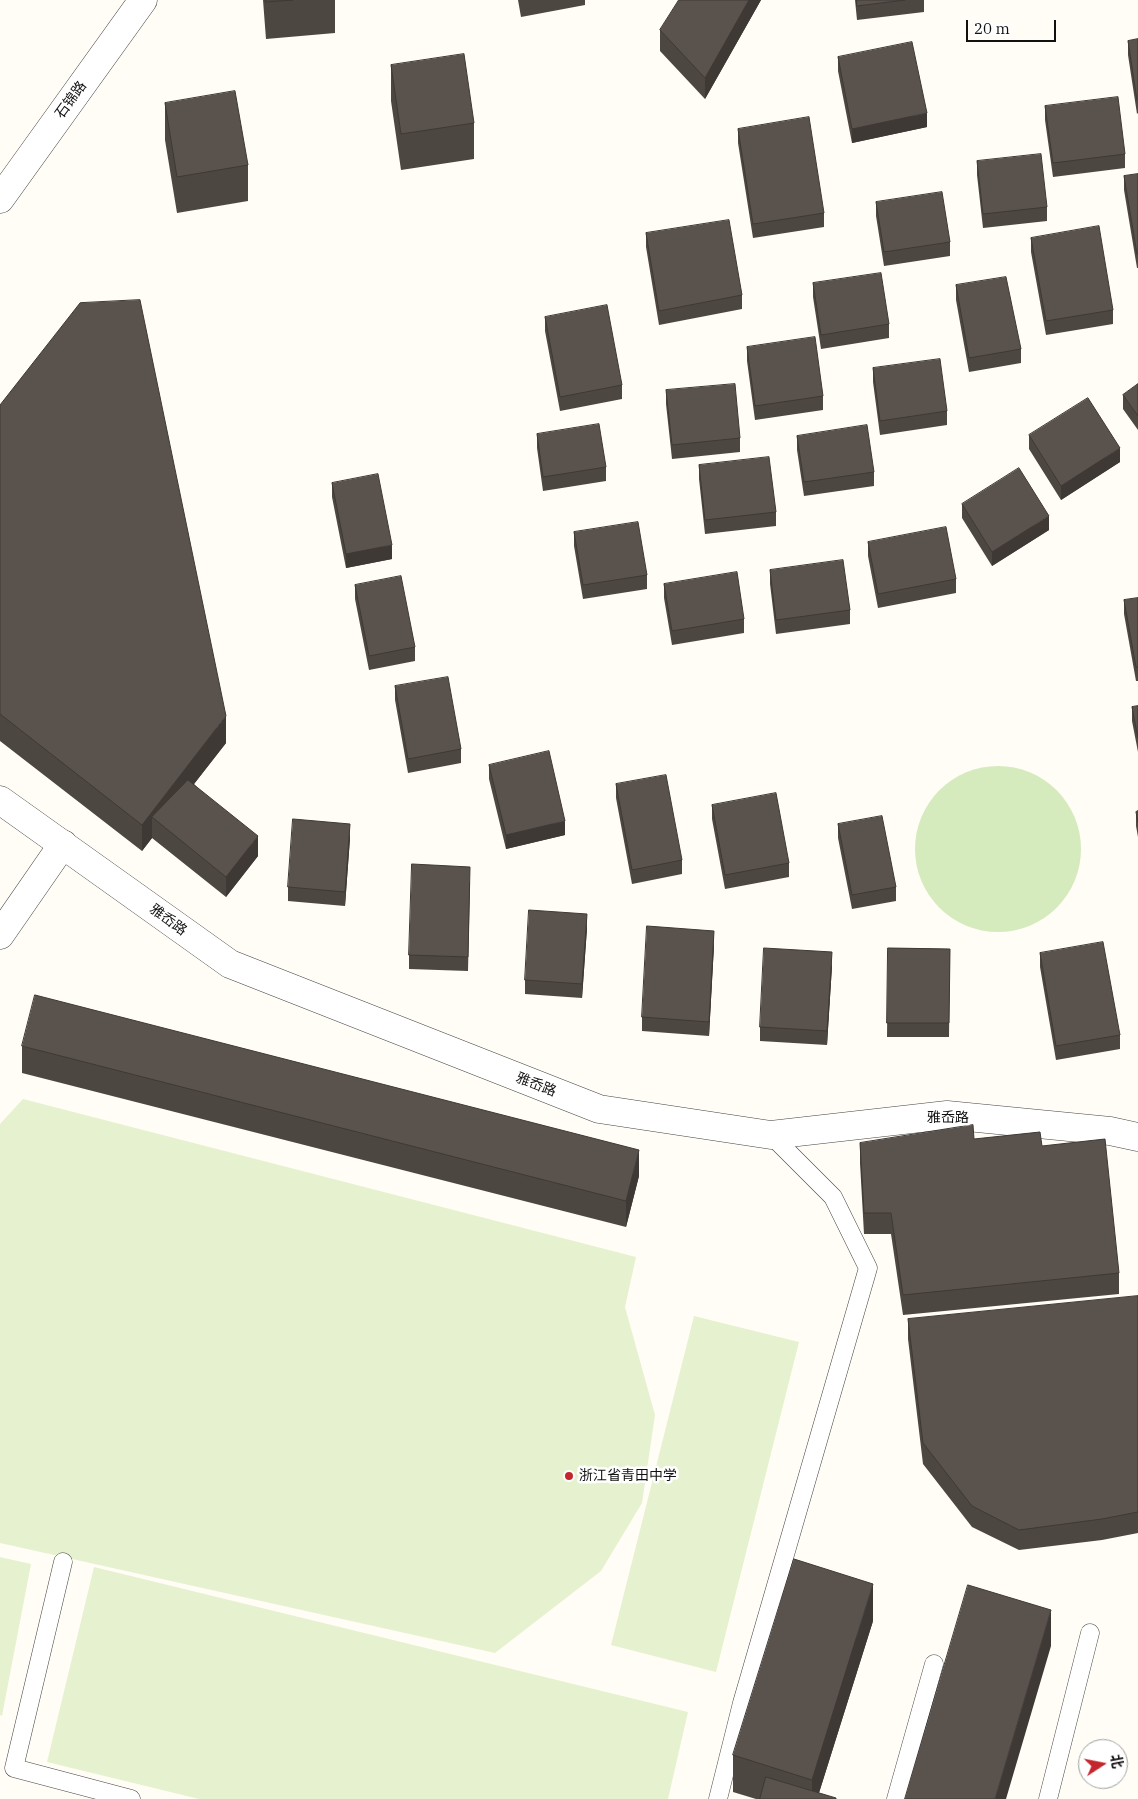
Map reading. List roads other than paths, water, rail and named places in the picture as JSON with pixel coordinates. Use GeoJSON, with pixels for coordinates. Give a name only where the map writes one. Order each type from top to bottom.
{"type":"FeatureCollection","features":[{"type":"Feature","properties":{"kind":"street","name":"石锦路"},"geometry":{"type":"LineString","coordinates":[[0,199],[143,0]]}},
{"type":"Feature","properties":{"kind":"street","name":"雅岙路"},"geometry":{"type":"LineString","coordinates":[[0,800],[16,814],[63,844],[230,964],[599,1109],[771,1136],[947,1115],[1110,1132],[1138,1137]]}},
{"type":"Feature","properties":{"kind":"street"},"geometry":{"type":"LineString","coordinates":[[0,935],[63,844]]}},
{"type":"Feature","properties":{"kind":"lane"},"geometry":{"type":"LineString","coordinates":[[718,1799],[742,1703],[868,1268],[833,1197],[771,1136]]}},
{"type":"Feature","properties":{"kind":"lane"},"geometry":{"type":"LineString","coordinates":[[63,1562],[14,1768],[131,1799]]}},
{"type":"Feature","properties":{"kind":"lane"},"geometry":{"type":"LineString","coordinates":[[1048,1799],[1090,1632]]}},
{"type":"Feature","properties":{"kind":"lane"},"geometry":{"type":"LineString","coordinates":[[896,1799],[934,1664]]}},
{"type":"Feature","properties":{"kind":"place","name":"浙江省青田中学"},"geometry":{"type":"Point","coordinates":[569,1476]}}]}
